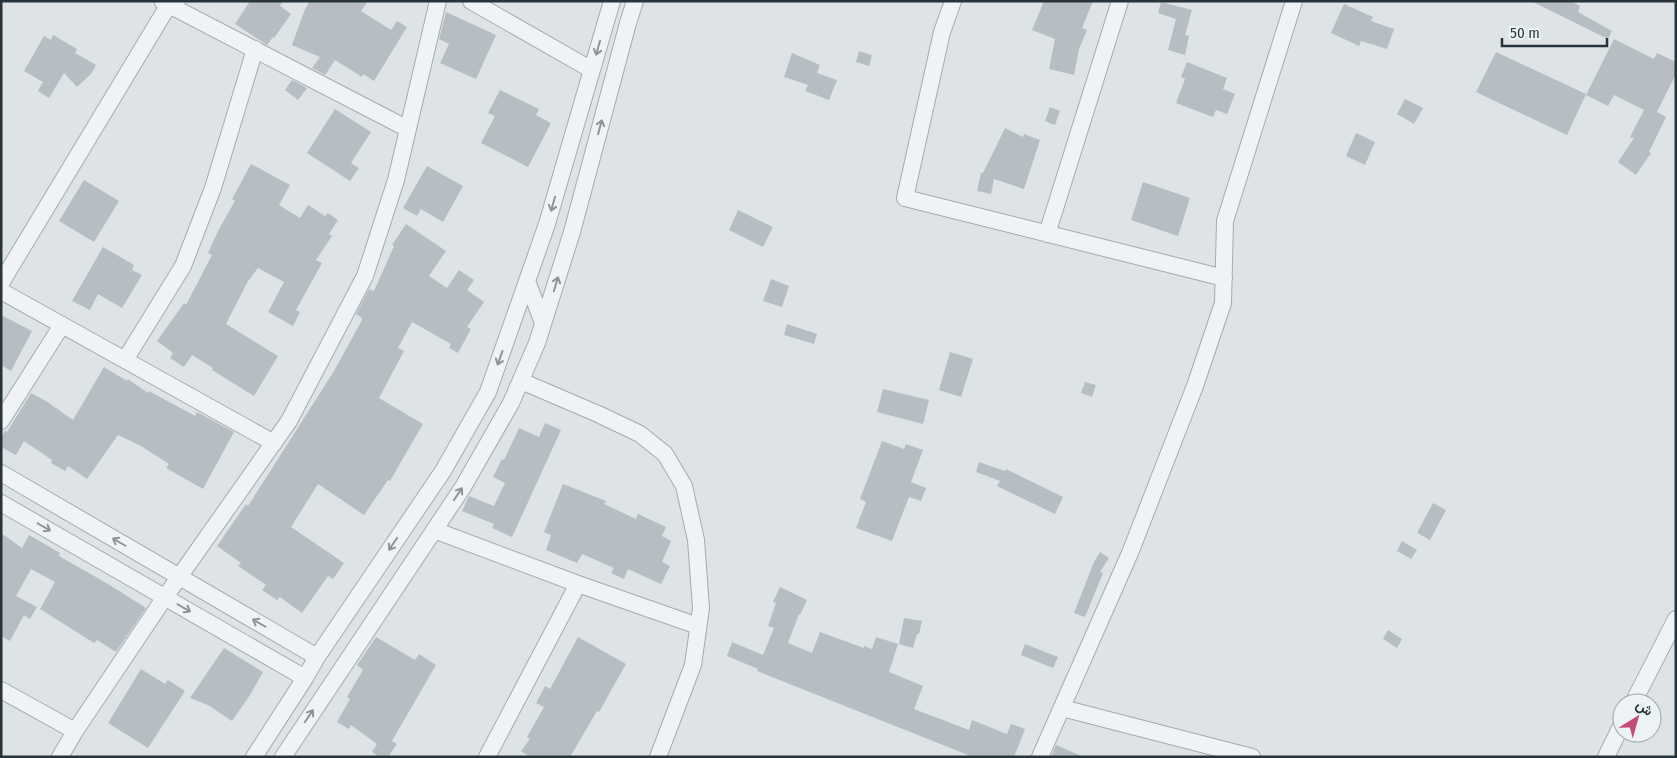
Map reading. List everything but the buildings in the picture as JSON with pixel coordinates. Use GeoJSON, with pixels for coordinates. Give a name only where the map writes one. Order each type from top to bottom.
{"type":"FeatureCollection","features":[{"type":"Feature","properties":{"kind":"street"},"geometry":{"type":"LineString","coordinates":[[60,757],[75,731],[165,597],[289,421],[365,276],[396,180],[438,1]]}},
{"type":"Feature","properties":{"kind":"street"},"geometry":{"type":"LineString","coordinates":[[470,1],[592,70]]}},
{"type":"Feature","properties":{"kind":"street"},"geometry":{"type":"LineString","coordinates":[[254,757],[305,678],[316,657],[443,471],[488,392],[547,224],[612,1]]}},
{"type":"Feature","properties":{"kind":"street"},"geometry":{"type":"LineString","coordinates":[[283,757],[463,487],[511,404],[537,343],[572,232],[635,1]]}},
{"type":"Feature","properties":{"kind":"street"},"geometry":{"type":"LineString","coordinates":[[953,1],[942,32],[905,198],[1224,278]]}},
{"type":"Feature","properties":{"kind":"street"},"geometry":{"type":"LineString","coordinates":[[1047,234],[1120,1]]}},
{"type":"Feature","properties":{"kind":"street"},"geometry":{"type":"LineString","coordinates":[[1040,757],[1130,553],[1195,386],[1223,303],[1225,221],[1294,1]]}},
{"type":"Feature","properties":{"kind":"street"},"geometry":{"type":"LineString","coordinates":[[1,283],[169,3],[408,129]]}},
{"type":"Feature","properties":{"kind":"street"},"geometry":{"type":"LineString","coordinates":[[125,360],[183,266],[213,188],[255,49]]}},
{"type":"Feature","properties":{"kind":"street"},"geometry":{"type":"LineString","coordinates":[[527,281],[543,324]]}},
{"type":"Feature","properties":{"kind":"street"},"geometry":{"type":"LineString","coordinates":[[1,291],[274,443]]}},
{"type":"Feature","properties":{"kind":"street"},"geometry":{"type":"LineString","coordinates":[[1,421],[62,325]]}},
{"type":"Feature","properties":{"kind":"street"},"geometry":{"type":"LineString","coordinates":[[521,381],[640,434],[666,454],[684,486],[696,540],[701,608],[693,665],[658,757]]}},
{"type":"Feature","properties":{"kind":"street"},"geometry":{"type":"LineString","coordinates":[[1,474],[316,657]]}},
{"type":"Feature","properties":{"kind":"street"},"geometry":{"type":"LineString","coordinates":[[1,503],[305,678]]}},
{"type":"Feature","properties":{"kind":"street"},"geometry":{"type":"LineString","coordinates":[[412,516],[438,523],[578,584],[698,626]]}},
{"type":"Feature","properties":{"kind":"street"},"geometry":{"type":"LineString","coordinates":[[487,757],[578,584]]}},
{"type":"Feature","properties":{"kind":"street"},"geometry":{"type":"LineString","coordinates":[[1638,693],[1676,619]]}},
{"type":"Feature","properties":{"kind":"street"},"geometry":{"type":"LineString","coordinates":[[327,641],[371,623]]}},
{"type":"Feature","properties":{"kind":"street"},"geometry":{"type":"LineString","coordinates":[[248,645],[294,643]]}},
{"type":"Feature","properties":{"kind":"street"},"geometry":{"type":"LineString","coordinates":[[1,690],[75,731]]}},
{"type":"Feature","properties":{"kind":"street"},"geometry":{"type":"LineString","coordinates":[[1062,708],[1252,757]]}},
{"type":"Feature","properties":{"kind":"street"},"geometry":{"type":"LineString","coordinates":[[1606,757],[1613,743]]}}]}
